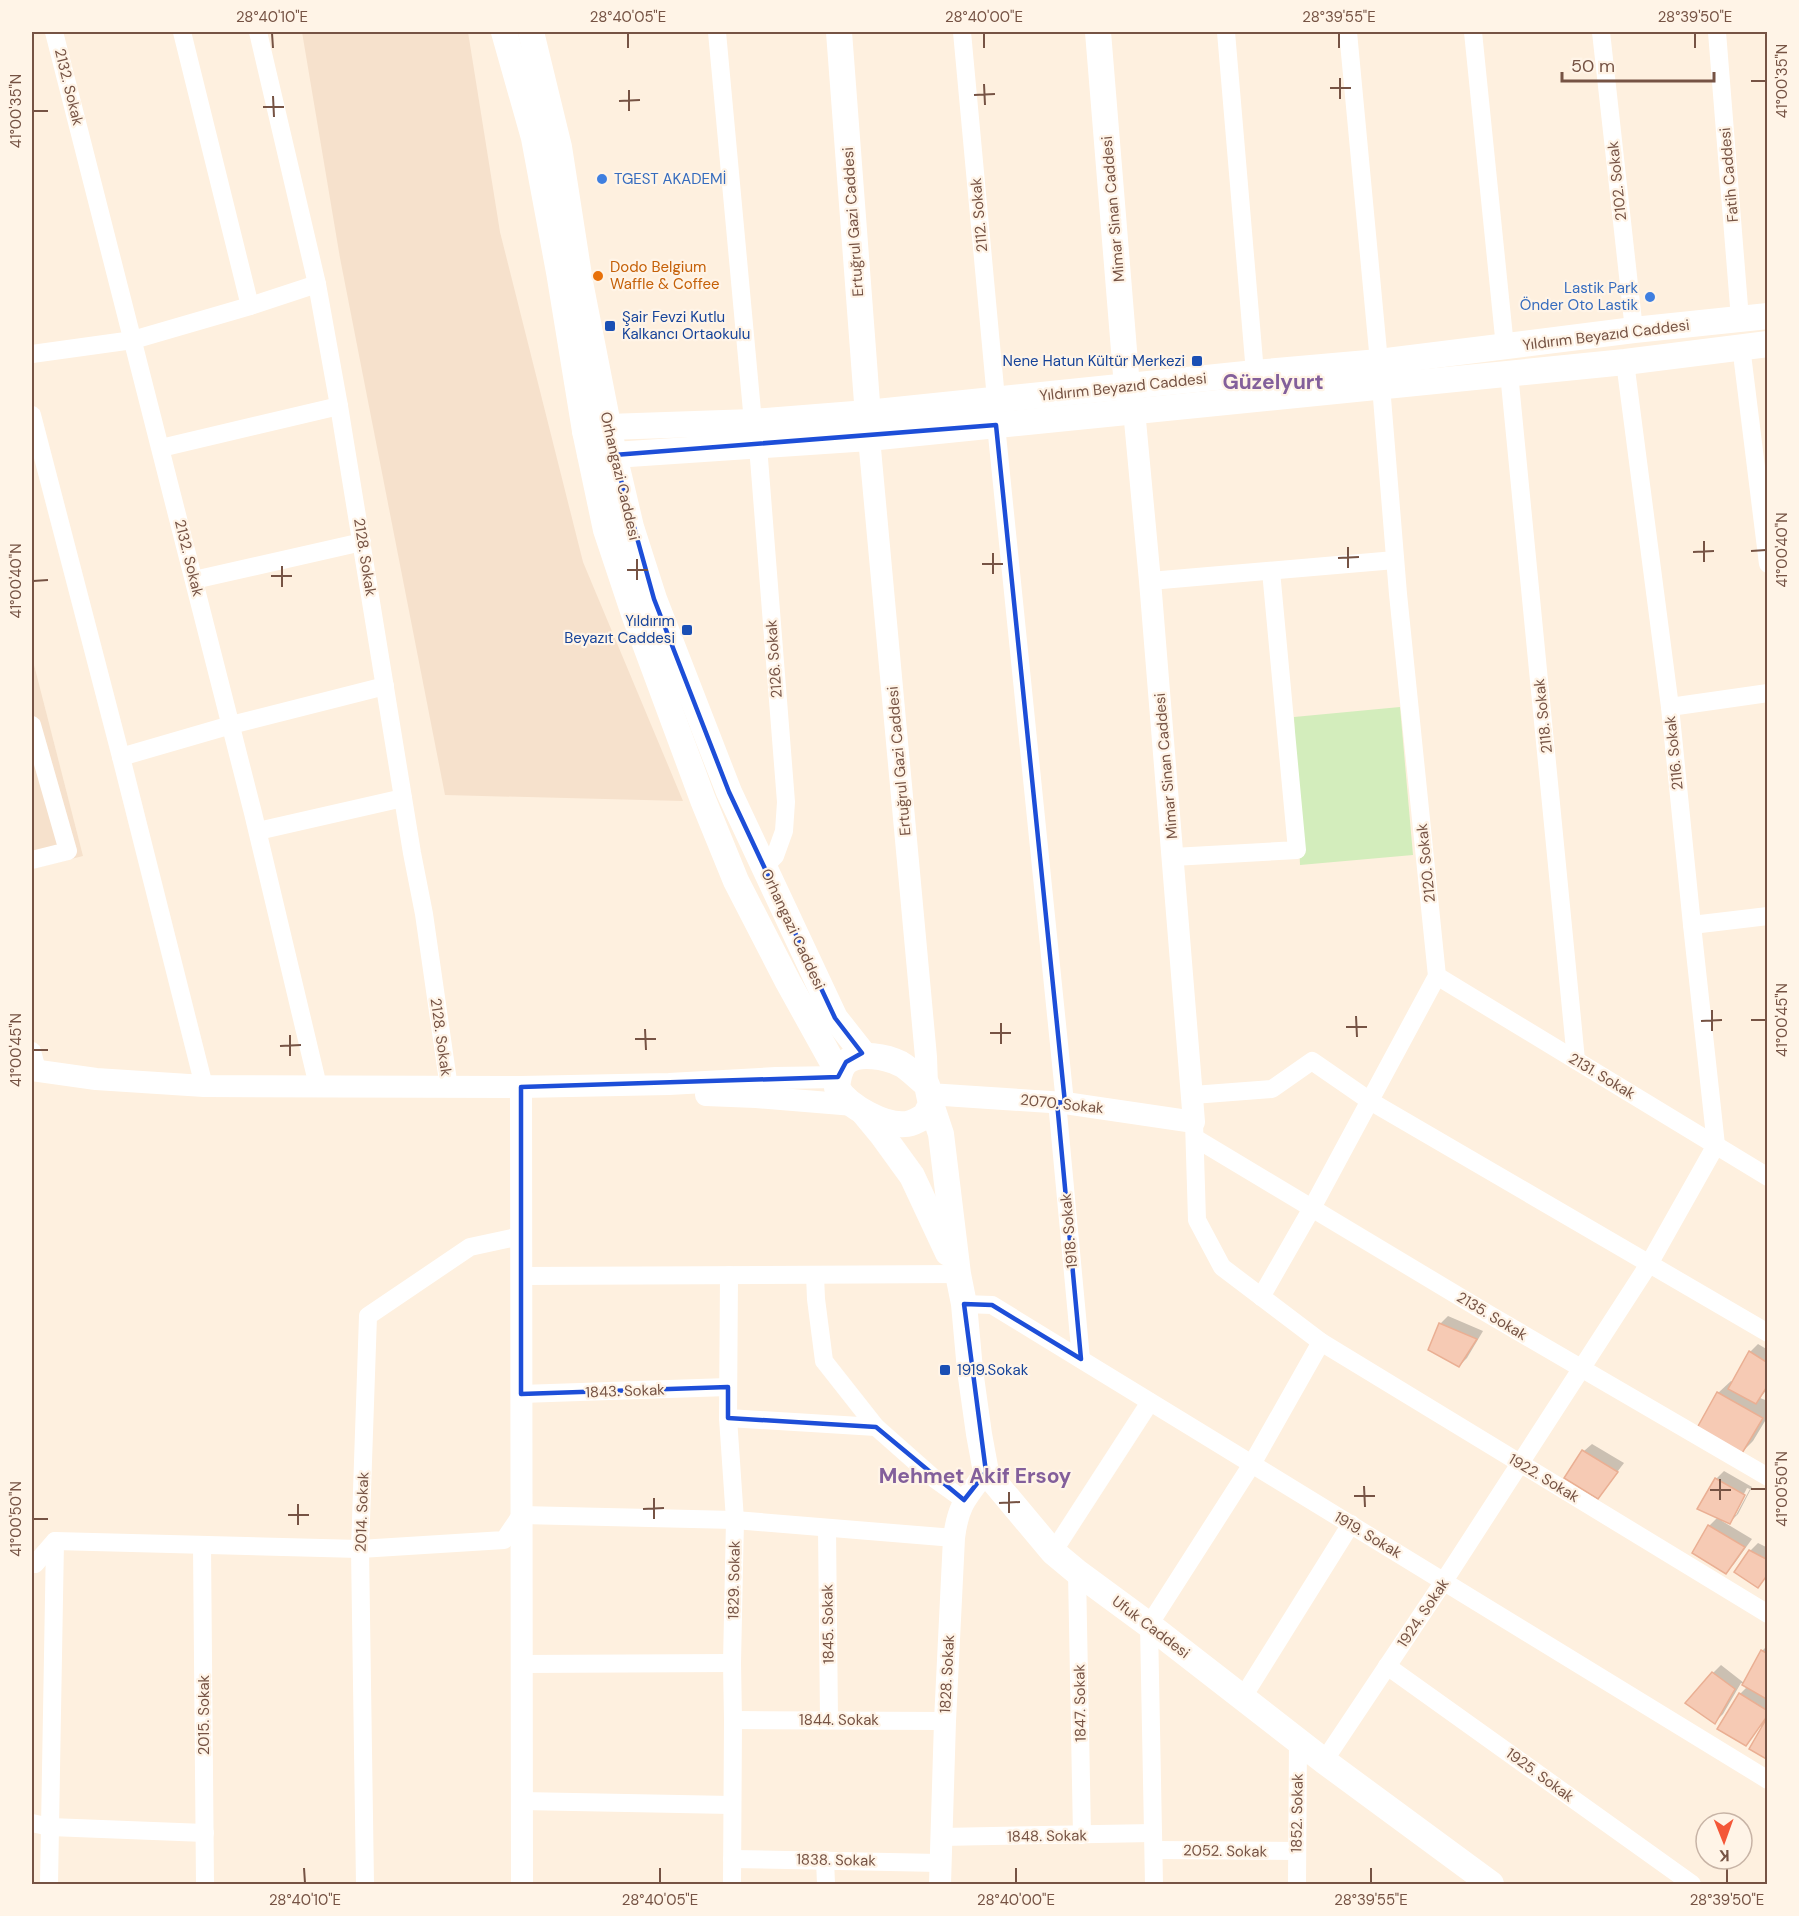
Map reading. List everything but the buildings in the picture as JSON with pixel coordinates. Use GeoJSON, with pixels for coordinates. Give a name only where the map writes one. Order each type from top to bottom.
{"type":"FeatureCollection","features":[{"type":"Feature","properties":{"kind":"main road"},"geometry":{"type":"LineString","coordinates":[[504,32],[534,138],[559,272],[599,442],[606,530],[630,603],[703,800],[736,881],[839,1076]]}},
{"type":"Feature","properties":{"kind":"main road","name":"Orhangazi Caddesi"},"geometry":{"type":"LineString","coordinates":[[531,32],[559,147],[580,282],[599,442],[631,527],[654,599],[729,792],[835,1018],[865,1056]]}},
{"type":"Feature","properties":{"kind":"main road","name":"Ertuğrul Gazi Caddesi"},"geometry":{"type":"LineString","coordinates":[[838,32],[868,425]]}},
{"type":"Feature","properties":{"kind":"main road","name":"Mimar Sinan Caddesi"},"geometry":{"type":"LineString","coordinates":[[1098,32],[1131,399]]}},
{"type":"Feature","properties":{"kind":"main road","name":"Yıldırım Beyazıd Caddesi"},"geometry":{"type":"LineString","coordinates":[[868,425],[996,399],[1131,399],[1380,374],[1505,347],[1767,316]]}},
{"type":"Feature","properties":{"kind":"main road"},"geometry":{"type":"LineString","coordinates":[[1740,319],[1741,346]]}},
{"type":"Feature","properties":{"kind":"main road","name":"Yıldırım Beyazıd Caddesi"},"geometry":{"type":"LineString","coordinates":[[599,442],[756,434],[868,425],[996,425],[1255,373],[1509,373],[1625,362],[1767,344]]}},
{"type":"Feature","properties":{"kind":"main road"},"geometry":{"type":"LineString","coordinates":[[996,399],[996,425]]}},
{"type":"Feature","properties":{"kind":"main road"},"geometry":{"type":"LineString","coordinates":[[958,1274],[912,1176],[883,1136],[858,1108],[840,1094],[837,1088],[839,1076],[846,1062],[853,1058],[865,1056],[882,1058],[901,1064],[929,1094],[941,1134],[972,1381],[986,1472]]}},
{"type":"Feature","properties":{"kind":"main road"},"geometry":{"type":"LineString","coordinates":[[858,1108],[894,1124],[909,1124],[925,1116],[929,1094]]}},
{"type":"Feature","properties":{"kind":"main road","name":"Ufuk Caddesi"},"geometry":{"type":"LineString","coordinates":[[986,1472],[1053,1552],[1077,1572],[1488,1883]]}},
{"type":"Feature","properties":{"kind":"street","name":"2132. Sokak"},"geometry":{"type":"LineString","coordinates":[[54,32],[258,831],[318,1086]]}},
{"type":"Feature","properties":{"kind":"street"},"geometry":{"type":"LineString","coordinates":[[182,32],[250,306]]}},
{"type":"Feature","properties":{"kind":"street","name":"2128. Sokak"},"geometry":{"type":"LineString","coordinates":[[258,32],[316,284],[339,406],[424,914],[448,1088]]}},
{"type":"Feature","properties":{"kind":"street","name":"2126. Sokak"},"geometry":{"type":"LineString","coordinates":[[717,32],[756,434],[786,802],[784,831],[775,856],[764,867]]}},
{"type":"Feature","properties":{"kind":"street","name":"2112. Sokak"},"geometry":{"type":"LineString","coordinates":[[962,32],[996,399]]}},
{"type":"Feature","properties":{"kind":"street"},"geometry":{"type":"LineString","coordinates":[[1226,32],[1255,373]]}},
{"type":"Feature","properties":{"kind":"street","name":"2120. Sokak"},"geometry":{"type":"LineString","coordinates":[[1348,32],[1395,560],[1437,976]]}},
{"type":"Feature","properties":{"kind":"street"},"geometry":{"type":"LineString","coordinates":[[1473,32],[1505,347]]}},
{"type":"Feature","properties":{"kind":"street","name":"2102. Sokak"},"geometry":{"type":"LineString","coordinates":[[1601,32],[1634,330]]}},
{"type":"Feature","properties":{"kind":"street","name":"Fatih Caddesi"},"geometry":{"type":"LineString","coordinates":[[1717,32],[1740,319]]}},
{"type":"Feature","properties":{"kind":"street"},"geometry":{"type":"LineString","coordinates":[[32,354],[133,340],[316,284]]}},
{"type":"Feature","properties":{"kind":"street"},"geometry":{"type":"LineString","coordinates":[[1741,346],[1767,564]]}},
{"type":"Feature","properties":{"kind":"street","name":"2116. Sokak"},"geometry":{"type":"LineString","coordinates":[[1625,362],[1670,707],[1716,1145]]}},
{"type":"Feature","properties":{"kind":"street","name":"2118. Sokak"},"geometry":{"type":"LineString","coordinates":[[1509,373],[1576,1060]]}},
{"type":"Feature","properties":{"kind":"street","name":"Mimar Sinan Caddesi"},"geometry":{"type":"LineString","coordinates":[[1131,399],[1150,581],[1194,1130]]}},
{"type":"Feature","properties":{"kind":"street"},"geometry":{"type":"LineString","coordinates":[[161,448],[339,406]]}},
{"type":"Feature","properties":{"kind":"street"},"geometry":{"type":"LineString","coordinates":[[32,414],[204,1086]]}},
{"type":"Feature","properties":{"kind":"street","name":"Ertuğrul Gazi Caddesi"},"geometry":{"type":"LineString","coordinates":[[868,425],[929,1094]]}},
{"type":"Feature","properties":{"kind":"street","name":"1918. Sokak"},"geometry":{"type":"LineString","coordinates":[[996,425],[1061,1102],[1081,1359]]}},
{"type":"Feature","properties":{"kind":"street"},"geometry":{"type":"LineString","coordinates":[[194,580],[362,542]]}},
{"type":"Feature","properties":{"kind":"street"},"geometry":{"type":"LineString","coordinates":[[1150,581],[1395,560]]}},
{"type":"Feature","properties":{"kind":"street"},"geometry":{"type":"LineString","coordinates":[[1173,857],[1297,850],[1271,571]]}},
{"type":"Feature","properties":{"kind":"street"},"geometry":{"type":"LineString","coordinates":[[121,757],[231,725],[385,686]]}},
{"type":"Feature","properties":{"kind":"street"},"geometry":{"type":"LineString","coordinates":[[1670,707],[1767,693]]}},
{"type":"Feature","properties":{"kind":"street"},"geometry":{"type":"LineString","coordinates":[[32,725],[68,851],[32,860]]}},
{"type":"Feature","properties":{"kind":"street"},"geometry":{"type":"LineString","coordinates":[[258,831],[403,798]]}},
{"type":"Feature","properties":{"kind":"street"},"geometry":{"type":"LineString","coordinates":[[1692,925],[1767,916]]}},
{"type":"Feature","properties":{"kind":"street"},"geometry":{"type":"LineString","coordinates":[[1261,1297],[1312,1208],[1437,976]]}},
{"type":"Feature","properties":{"kind":"street","name":"2131. Sokak"},"geometry":{"type":"LineString","coordinates":[[1437,976],[1767,1177]]}},
{"type":"Feature","properties":{"kind":"street"},"geometry":{"type":"LineString","coordinates":[[1193,1095],[1272,1089],[1312,1061],[1370,1101],[1767,1333]]}},
{"type":"Feature","properties":{"kind":"street"},"geometry":{"type":"LineString","coordinates":[[33,1064],[96,1079],[204,1086],[521,1087],[669,1084],[839,1076]]}},
{"type":"Feature","properties":{"kind":"street"},"geometry":{"type":"LineString","coordinates":[[521,1087],[756,1097],[858,1108]]}},
{"type":"Feature","properties":{"kind":"street"},"geometry":{"type":"LineString","coordinates":[[521,1087],[522,1884]]}},
{"type":"Feature","properties":{"kind":"street","name":"2070. Sokak"},"geometry":{"type":"LineString","coordinates":[[929,1094],[1061,1102],[1194,1130]]}},
{"type":"Feature","properties":{"kind":"street","name":"2135. Sokak"},"geometry":{"type":"LineString","coordinates":[[1194,1130],[1218,1152],[1767,1477]]}},
{"type":"Feature","properties":{"kind":"street","name":"1922. Sokak"},"geometry":{"type":"LineString","coordinates":[[1194,1130],[1197,1220],[1222,1267],[1321,1342],[1767,1614]]}},
{"type":"Feature","properties":{"kind":"street","name":"1924. Sokak"},"geometry":{"type":"LineString","coordinates":[[1324,1761],[1444,1581],[1649,1264],[1716,1145]]}},
{"type":"Feature","properties":{"kind":"street","name":"2014. Sokak"},"geometry":{"type":"LineString","coordinates":[[365,1884],[360,1549],[368,1316],[470,1247],[521,1236]]}},
{"type":"Feature","properties":{"kind":"street"},"geometry":{"type":"LineString","coordinates":[[521,1276],[958,1274]]}},
{"type":"Feature","properties":{"kind":"street","name":"1829. Sokak"},"geometry":{"type":"LineString","coordinates":[[729,1275],[728,1418],[735,1520],[732,1663],[732,1884]]}},
{"type":"Feature","properties":{"kind":"street"},"geometry":{"type":"LineString","coordinates":[[815,1275],[824,1361],[876,1427],[936,1480],[964,1500]]}},
{"type":"Feature","properties":{"kind":"street","name":"1919. Sokak"},"geometry":{"type":"LineString","coordinates":[[964,1304],[992,1305],[1767,1780]]}},
{"type":"Feature","properties":{"kind":"street"},"geometry":{"type":"LineString","coordinates":[[1154,1884],[1149,1625],[1252,1464],[1321,1342]]}},
{"type":"Feature","properties":{"kind":"street","name":"1843. Sokak"},"geometry":{"type":"LineString","coordinates":[[521,1394],[728,1387]]}},
{"type":"Feature","properties":{"kind":"street"},"geometry":{"type":"LineString","coordinates":[[1053,1552],[1150,1402]]}},
{"type":"Feature","properties":{"kind":"street"},"geometry":{"type":"LineString","coordinates":[[728,1418],[876,1427]]}},
{"type":"Feature","properties":{"kind":"street","name":"1828. Sokak"},"geometry":{"type":"LineString","coordinates":[[940,1874],[945,1721],[956,1518],[964,1500],[986,1472]]}},
{"type":"Feature","properties":{"kind":"street"},"geometry":{"type":"LineString","coordinates":[[55,1541],[360,1549],[504,1540],[521,1515]]}},
{"type":"Feature","properties":{"kind":"street"},"geometry":{"type":"LineString","coordinates":[[521,1515],[735,1520],[954,1538]]}},
{"type":"Feature","properties":{"kind":"street"},"geometry":{"type":"LineString","coordinates":[[1243,1697],[1351,1524]]}},
{"type":"Feature","properties":{"kind":"street","name":"1845. Sokak"},"geometry":{"type":"LineString","coordinates":[[827,1528],[829,1720]]}},
{"type":"Feature","properties":{"kind":"street"},"geometry":{"type":"LineString","coordinates":[[32,1564],[35,1564],[55,1541]]}},
{"type":"Feature","properties":{"kind":"street"},"geometry":{"type":"LineString","coordinates":[[49,1884],[55,1541]]}},
{"type":"Feature","properties":{"kind":"street","name":"2015. Sokak"},"geometry":{"type":"LineString","coordinates":[[202,1546],[205,1884]]}},
{"type":"Feature","properties":{"kind":"street","name":"1847. Sokak"},"geometry":{"type":"LineString","coordinates":[[1077,1572],[1083,1835]]}},
{"type":"Feature","properties":{"kind":"street"},"geometry":{"type":"LineString","coordinates":[[522,1664],[732,1663]]}},
{"type":"Feature","properties":{"kind":"street","name":"1925. Sokak"},"geometry":{"type":"LineString","coordinates":[[1387,1666],[1692,1884]]}},
{"type":"Feature","properties":{"kind":"street","name":"1844. Sokak"},"geometry":{"type":"LineString","coordinates":[[733,1720],[945,1721]]}},
{"type":"Feature","properties":{"kind":"street","name":"1852. Sokak"},"geometry":{"type":"LineString","coordinates":[[1297,1884],[1298,1741]]}},
{"type":"Feature","properties":{"kind":"street"},"geometry":{"type":"LineString","coordinates":[[521,1801],[732,1805]]}},
{"type":"Feature","properties":{"kind":"street"},"geometry":{"type":"LineString","coordinates":[[32,1823],[50,1827],[205,1833]]}},
{"type":"Feature","properties":{"kind":"street","name":"1848. Sokak"},"geometry":{"type":"LineString","coordinates":[[941,1837],[1083,1835],[1154,1841]]}},
{"type":"Feature","properties":{"kind":"street","name":"2052. Sokak"},"geometry":{"type":"LineString","coordinates":[[1154,1841],[1296,1851]]}},
{"type":"Feature","properties":{"kind":"street","name":"1838. Sokak"},"geometry":{"type":"LineString","coordinates":[[732,1859],[825,1860],[940,1874]]}},
{"type":"Feature","properties":{"kind":"street"},"geometry":{"type":"LineString","coordinates":[[825,1860],[826,1884]]}},
{"type":"Feature","properties":{"kind":"highlighted area"},"geometry":{"type":"Polygon","coordinates":[[[996,425],[1065,1103],[1057,1102],[1081,1359],[992,1305],[964,1304],[986,1472],[964,1500],[876,1427],[728,1418],[728,1387],[521,1394],[521,1087],[838,1077],[846,1062],[862,1053],[835,1018],[729,792],[654,599],[614,455],[996,425]]]}},
{"type":"Feature","properties":{"kind":"shaded area"},"geometry":{"type":"Polygon","coordinates":[[[302,32],[468,32],[500,232],[583,562],[683,801],[445,795],[340,258],[302,32]]]}},
{"type":"Feature","properties":{"kind":"shaded area"},"geometry":{"type":"Polygon","coordinates":[[[32,657],[83,856],[32,869],[32,657]]]}},
{"type":"Feature","properties":{"kind":"green space"},"geometry":{"type":"Polygon","coordinates":[[[1400,707],[1413,855],[1300,865],[1294,717],[1400,707]]]}},
{"type":"Feature","properties":{"kind":"place","name":"TGEST AKADEMİ"},"geometry":{"type":"Point","coordinates":[602,179]}},
{"type":"Feature","properties":{"kind":"place","name":"Dodo Belgium Waffle & Coffee"},"geometry":{"type":"Point","coordinates":[598,276]}},
{"type":"Feature","properties":{"kind":"place","name":"Lastik Park Önder Oto Lastik"},"geometry":{"type":"Point","coordinates":[1650,297]}},
{"type":"Feature","properties":{"kind":"place","name":"Şair Fevzi Kutlu Kalkancı Ortaokulu"},"geometry":{"type":"Point","coordinates":[610,326]}},
{"type":"Feature","properties":{"kind":"place","name":"Nene Hatun Kültür Merkezi"},"geometry":{"type":"Point","coordinates":[1197,361]}},
{"type":"Feature","properties":{"kind":"place","name":"Yıldırım Beyazıt Caddesi"},"geometry":{"type":"Point","coordinates":[687,630]}},
{"type":"Feature","properties":{"kind":"place","name":"1919.Sokak"},"geometry":{"type":"Point","coordinates":[945,1370]}},
{"type":"Feature","properties":{"kind":"district","name":"Güzelyurt"},"geometry":{"type":"Point","coordinates":[1273,382]}},
{"type":"Feature","properties":{"kind":"district","name":"Mehmet Akif Ersoy"},"geometry":{"type":"Point","coordinates":[975,1476]}}]}
